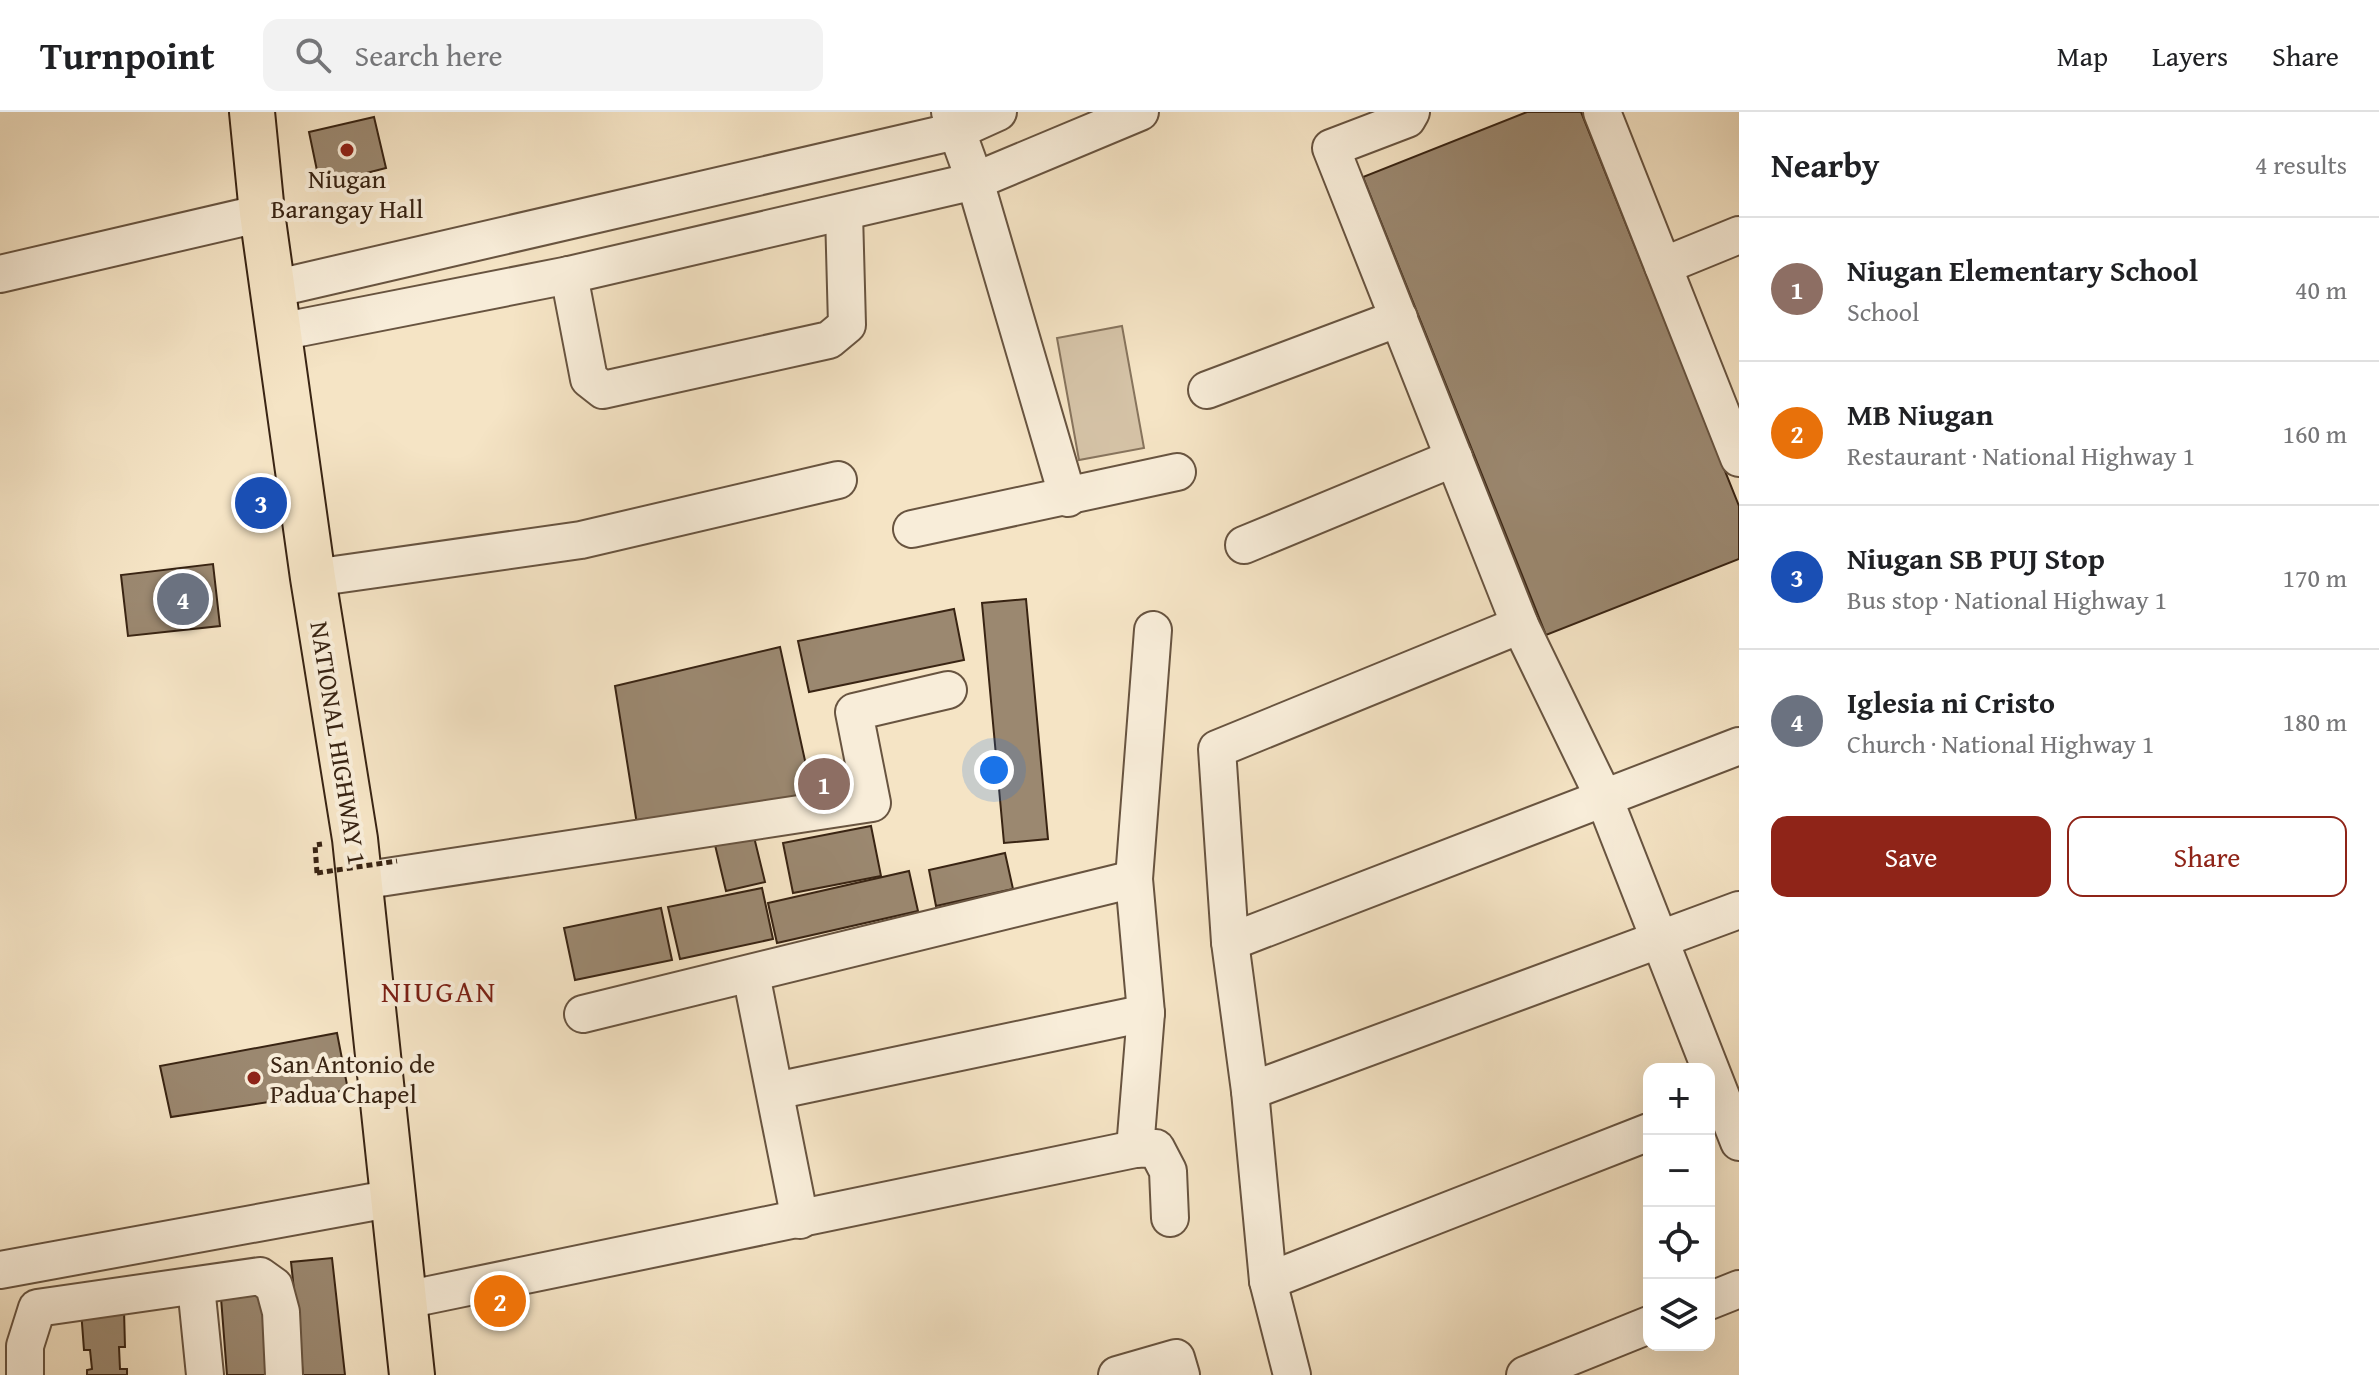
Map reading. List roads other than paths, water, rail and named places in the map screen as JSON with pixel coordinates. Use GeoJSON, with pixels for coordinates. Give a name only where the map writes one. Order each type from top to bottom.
{"type":"FeatureCollection","features":[{"type":"Feature","properties":{"kind":"highway","name":"NATIONAL HIGHWAY 1"},"geometry":{"type":"LineString","coordinates":[[252,112],[262,213],[313,578],[378,871],[394,1198],[412,1375]]}},
{"type":"Feature","properties":{"kind":"street"},"geometry":{"type":"LineString","coordinates":[[273,289],[998,112]]}},
{"type":"Feature","properties":{"kind":"street"},"geometry":{"type":"LineString","coordinates":[[1411,112],[1407,119],[1331,148],[1520,625],[1604,798],[1739,1142]]}},
{"type":"Feature","properties":{"kind":"street"},"geometry":{"type":"LineString","coordinates":[[1602,112],[1739,458]]}},
{"type":"Feature","properties":{"kind":"street"},"geometry":{"type":"LineString","coordinates":[[279,332],[569,275],[975,181],[1125,116]]}},
{"type":"Feature","properties":{"kind":"street"},"geometry":{"type":"LineString","coordinates":[[953,122],[975,181],[1068,498]]}},
{"type":"Feature","properties":{"kind":"street"},"geometry":{"type":"LineString","coordinates":[[0,274],[262,213]]}},
{"type":"Feature","properties":{"kind":"street"},"geometry":{"type":"LineString","coordinates":[[569,275],[589,379],[603,390],[814,344],[829,340],[847,325],[844,213]]}},
{"type":"Feature","properties":{"kind":"street"},"geometry":{"type":"LineString","coordinates":[[1663,266],[1739,235]]}},
{"type":"Feature","properties":{"kind":"street"},"geometry":{"type":"LineString","coordinates":[[1207,390],[1399,318]]}},
{"type":"Feature","properties":{"kind":"street"},"geometry":{"type":"LineString","coordinates":[[1244,545],[1454,458]]}},
{"type":"Feature","properties":{"kind":"street"},"geometry":{"type":"LineString","coordinates":[[912,529],[1068,498],[1177,472]]}},
{"type":"Feature","properties":{"kind":"street"},"geometry":{"type":"LineString","coordinates":[[313,578],[581,540],[838,480]]}},
{"type":"Feature","properties":{"kind":"street"},"geometry":{"type":"LineString","coordinates":[[1292,1375],[1268,1281],[1250,1091],[1230,942],[1217,749],[1520,625]]}},
{"type":"Feature","properties":{"kind":"street"},"geometry":{"type":"LineString","coordinates":[[1135,1149],[1146,1013],[1134,879],[1153,630]]}},
{"type":"Feature","properties":{"kind":"street"},"geometry":{"type":"LineString","coordinates":[[378,871],[872,803],[854,712],[948,690]]}},
{"type":"Feature","properties":{"kind":"street"},"geometry":{"type":"LineString","coordinates":[[1230,942],[1739,746]]}},
{"type":"Feature","properties":{"kind":"street"},"geometry":{"type":"LineString","coordinates":[[583,1014],[1134,879]]}},
{"type":"Feature","properties":{"kind":"street"},"geometry":{"type":"LineString","coordinates":[[1250,1091],[1659,937],[1739,910]]}},
{"type":"Feature","properties":{"kind":"street"},"geometry":{"type":"LineString","coordinates":[[751,974],[800,1220]]}},
{"type":"Feature","properties":{"kind":"street"},"geometry":{"type":"LineString","coordinates":[[775,1091],[1146,1013]]}},
{"type":"Feature","properties":{"kind":"street"},"geometry":{"type":"LineString","coordinates":[[1268,1281],[1643,1134]]}},
{"type":"Feature","properties":{"kind":"street"},"geometry":{"type":"LineString","coordinates":[[405,1300],[1135,1149],[1156,1148],[1168,1171],[1170,1218]]}},
{"type":"Feature","properties":{"kind":"street"},"geometry":{"type":"LineString","coordinates":[[0,1270],[394,1198]]}},
{"type":"Feature","properties":{"kind":"street"},"geometry":{"type":"LineString","coordinates":[[25,1375],[25,1346],[37,1308],[260,1276],[274,1286],[281,1312],[284,1375]]}},
{"type":"Feature","properties":{"kind":"street"},"geometry":{"type":"LineString","coordinates":[[196,1286],[205,1375]]}},
{"type":"Feature","properties":{"kind":"street"},"geometry":{"type":"LineString","coordinates":[[1715,1299],[1739,1289]]}},
{"type":"Feature","properties":{"kind":"street"},"geometry":{"type":"LineString","coordinates":[[1525,1375],[1643,1327]]}},
{"type":"Feature","properties":{"kind":"street"},"geometry":{"type":"LineString","coordinates":[[1117,1375],[1176,1358],[1181,1375]]}},
{"type":"Feature","properties":{"kind":"place","name":"Niugan Barangay Hall"},"geometry":{"type":"Point","coordinates":[347,150]}},
{"type":"Feature","properties":{"kind":"place","name":"Niugan SB PUJ Stop"},"geometry":{"type":"Point","coordinates":[261,503]}},
{"type":"Feature","properties":{"kind":"place","name":"Iglesia ni Cristo"},"geometry":{"type":"Point","coordinates":[183,599]}},
{"type":"Feature","properties":{"kind":"place","name":"Niugan Elementary School"},"geometry":{"type":"Point","coordinates":[824,784]}},
{"type":"Feature","properties":{"kind":"place","name":"San Antonio de Padua Chapel"},"geometry":{"type":"Point","coordinates":[254,1078]}},
{"type":"Feature","properties":{"kind":"place","name":"MB Niugan"},"geometry":{"type":"Point","coordinates":[500,1301]}},
{"type":"Feature","properties":{"kind":"district","name":"NIUGAN"},"geometry":{"type":"Point","coordinates":[439,991]}}]}
